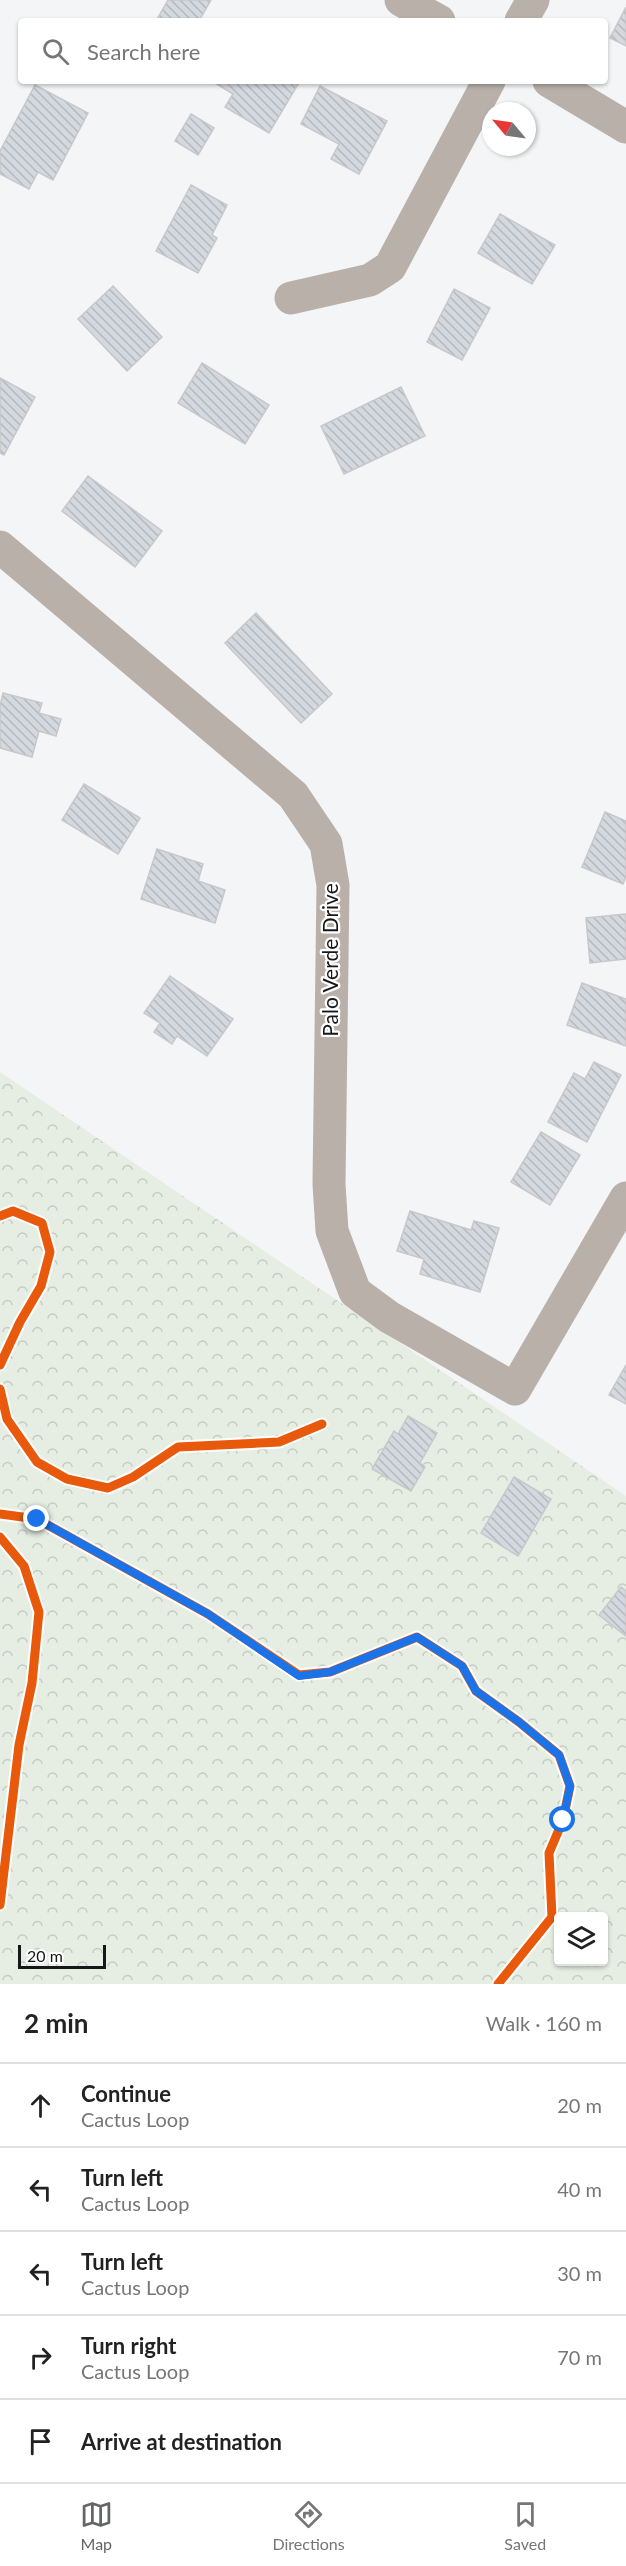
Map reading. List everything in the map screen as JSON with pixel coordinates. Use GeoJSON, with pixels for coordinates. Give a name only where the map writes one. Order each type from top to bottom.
{"type":"FeatureCollection","features":[{"type":"Feature","properties":{"kind":"street"},"geometry":{"type":"LineString","coordinates":[[401,0],[434,18]]}},
{"type":"Feature","properties":{"kind":"street"},"geometry":{"type":"LineString","coordinates":[[523,18],[533,0]]}},
{"type":"Feature","properties":{"kind":"street"},"geometry":{"type":"LineString","coordinates":[[291,298],[370,280],[390,267],[487,84]]}},
{"type":"Feature","properties":{"kind":"street"},"geometry":{"type":"LineString","coordinates":[[554,84],[626,127]]}},
{"type":"Feature","properties":{"kind":"street","name":"Palo Verde Drive"},"geometry":{"type":"LineString","coordinates":[[0,547],[293,795],[326,844],[333,885],[329,1184],[332,1231],[355,1292],[389,1317],[514,1389],[626,1198]]}},
{"type":"Feature","properties":{"kind":"green space"},"geometry":{"type":"Polygon","coordinates":[[[0,1072],[626,1496],[626,1984],[0,1984],[0,1072]]]}},
{"type":"Feature","properties":{"kind":"building"},"geometry":{"type":"Polygon","coordinates":[[[168,0],[211,0],[201,18],[158,18],[168,0]]]}},
{"type":"Feature","properties":{"kind":"building"},"geometry":{"type":"Polygon","coordinates":[[[626,7],[626,46],[610,38],[626,7]]]}},
{"type":"Feature","properties":{"kind":"building"},"geometry":{"type":"Polygon","coordinates":[[[217,84],[298,84],[269,133],[225,107],[233,94],[217,84]]]}},
{"type":"Feature","properties":{"kind":"building"},"geometry":{"type":"Polygon","coordinates":[[[35,85],[88,113],[53,180],[38,172],[29,189],[0,174],[0,151],[35,85]]]}},
{"type":"Feature","properties":{"kind":"building"},"geometry":{"type":"Polygon","coordinates":[[[320,86],[387,121],[359,174],[331,159],[339,144],[301,124],[320,86]]]}},
{"type":"Feature","properties":{"kind":"building"},"geometry":{"type":"Polygon","coordinates":[[[191,114],[214,128],[198,155],[175,141],[191,114]]]}},
{"type":"Feature","properties":{"kind":"building"},"geometry":{"type":"Polygon","coordinates":[[[191,185],[227,205],[212,235],[217,238],[198,273],[156,251],[191,185]]]}},
{"type":"Feature","properties":{"kind":"building"},"geometry":{"type":"Polygon","coordinates":[[[500,214],[555,245],[532,284],[478,253],[500,214]]]}},
{"type":"Feature","properties":{"kind":"building"},"geometry":{"type":"Polygon","coordinates":[[[113,286],[162,337],[127,371],[78,319],[113,286]]]}},
{"type":"Feature","properties":{"kind":"building"},"geometry":{"type":"Polygon","coordinates":[[[454,289],[490,308],[462,360],[427,342],[454,289]]]}},
{"type":"Feature","properties":{"kind":"building"},"geometry":{"type":"Polygon","coordinates":[[[202,363],[269,405],[245,444],[178,403],[202,363]]]}},
{"type":"Feature","properties":{"kind":"building"},"geometry":{"type":"Polygon","coordinates":[[[0,378],[35,397],[4,455],[0,453],[0,378]]]}},
{"type":"Feature","properties":{"kind":"building"},"geometry":{"type":"Polygon","coordinates":[[[401,387],[425,436],[344,474],[321,426],[401,387]]]}},
{"type":"Feature","properties":{"kind":"building"},"geometry":{"type":"Polygon","coordinates":[[[88,476],[162,531],[135,567],[62,511],[88,476]]]}},
{"type":"Feature","properties":{"kind":"building"},"geometry":{"type":"Polygon","coordinates":[[[256,613],[332,694],[301,723],[225,643],[256,613]]]}},
{"type":"Feature","properties":{"kind":"building"},"geometry":{"type":"Polygon","coordinates":[[[3,693],[42,703],[39,713],[61,719],[56,736],[39,731],[32,757],[0,748],[0,706],[3,693]]]}},
{"type":"Feature","properties":{"kind":"building"},"geometry":{"type":"Polygon","coordinates":[[[84,784],[140,818],[118,854],[62,820],[84,784]]]}},
{"type":"Feature","properties":{"kind":"building"},"geometry":{"type":"Polygon","coordinates":[[[605,812],[626,821],[626,876],[623,884],[582,867],[605,812]]]}},
{"type":"Feature","properties":{"kind":"building"},"geometry":{"type":"Polygon","coordinates":[[[157,849],[203,864],[198,881],[225,890],[215,923],[141,899],[157,849]]]}},
{"type":"Feature","properties":{"kind":"building"},"geometry":{"type":"Polygon","coordinates":[[[626,914],[626,959],[590,963],[586,918],[626,914]]]}},
{"type":"Feature","properties":{"kind":"building"},"geometry":{"type":"Polygon","coordinates":[[[170,976],[233,1019],[207,1056],[177,1036],[172,1044],[154,1032],[160,1023],[144,1013],[170,976]]]}},
{"type":"Feature","properties":{"kind":"building"},"geometry":{"type":"Polygon","coordinates":[[[582,983],[626,999],[626,1046],[567,1025],[582,983]]]}},
{"type":"Feature","properties":{"kind":"building"},"geometry":{"type":"Polygon","coordinates":[[[594,1062],[621,1075],[587,1142],[548,1122],[574,1073],[585,1079],[594,1062]]]}},
{"type":"Feature","properties":{"kind":"building"},"geometry":{"type":"Polygon","coordinates":[[[541,1132],[580,1155],[550,1205],[511,1182],[541,1132]]]}},
{"type":"Feature","properties":{"kind":"building"},"geometry":{"type":"Polygon","coordinates":[[[410,1211],[471,1230],[474,1221],[499,1228],[480,1292],[420,1274],[424,1259],[397,1251],[410,1211]]]}},
{"type":"Feature","properties":{"kind":"building"},"geometry":{"type":"Polygon","coordinates":[[[626,1365],[626,1404],[609,1395],[626,1365]]]}},
{"type":"Feature","properties":{"kind":"building"},"geometry":{"type":"Polygon","coordinates":[[[408,1416],[437,1433],[420,1463],[425,1467],[411,1491],[372,1469],[394,1431],[398,1434],[408,1416]]]}},
{"type":"Feature","properties":{"kind":"building"},"geometry":{"type":"Polygon","coordinates":[[[514,1477],[551,1499],[518,1556],[481,1533],[514,1477]]]}},
{"type":"Feature","properties":{"kind":"building"},"geometry":{"type":"Polygon","coordinates":[[[621,1587],[626,1591],[626,1636],[599,1615],[621,1587]]]}},
{"type":"Feature","properties":{"kind":"cycle path"},"geometry":{"type":"LineString","coordinates":[[0,1216],[13,1211],[42,1223],[50,1252],[41,1286],[20,1322],[0,1365]]}},
{"type":"Feature","properties":{"kind":"cycle path"},"geometry":{"type":"LineString","coordinates":[[0,1389],[7,1419],[37,1462],[67,1479],[108,1488],[133,1477],[178,1447],[279,1442],[322,1424]]}},
{"type":"Feature","properties":{"kind":"cycle path"},"geometry":{"type":"LineString","coordinates":[[0,1514],[37,1519],[208,1614],[299,1675],[330,1672],[417,1637],[462,1666],[476,1691],[559,1755],[570,1786],[563,1820],[549,1853],[552,1917],[498,1984]]}},
{"type":"Feature","properties":{"kind":"cycle path"},"geometry":{"type":"LineString","coordinates":[[0,1537],[24,1566],[39,1612],[32,1683],[19,1745],[0,1905]]}},
{"type":"Feature","properties":{"kind":"route"},"geometry":{"type":"LineString","coordinates":[[37,1519],[208,1614],[299,1676],[330,1672],[417,1637],[462,1666],[476,1691],[559,1755],[570,1786],[563,1820]]}}]}
